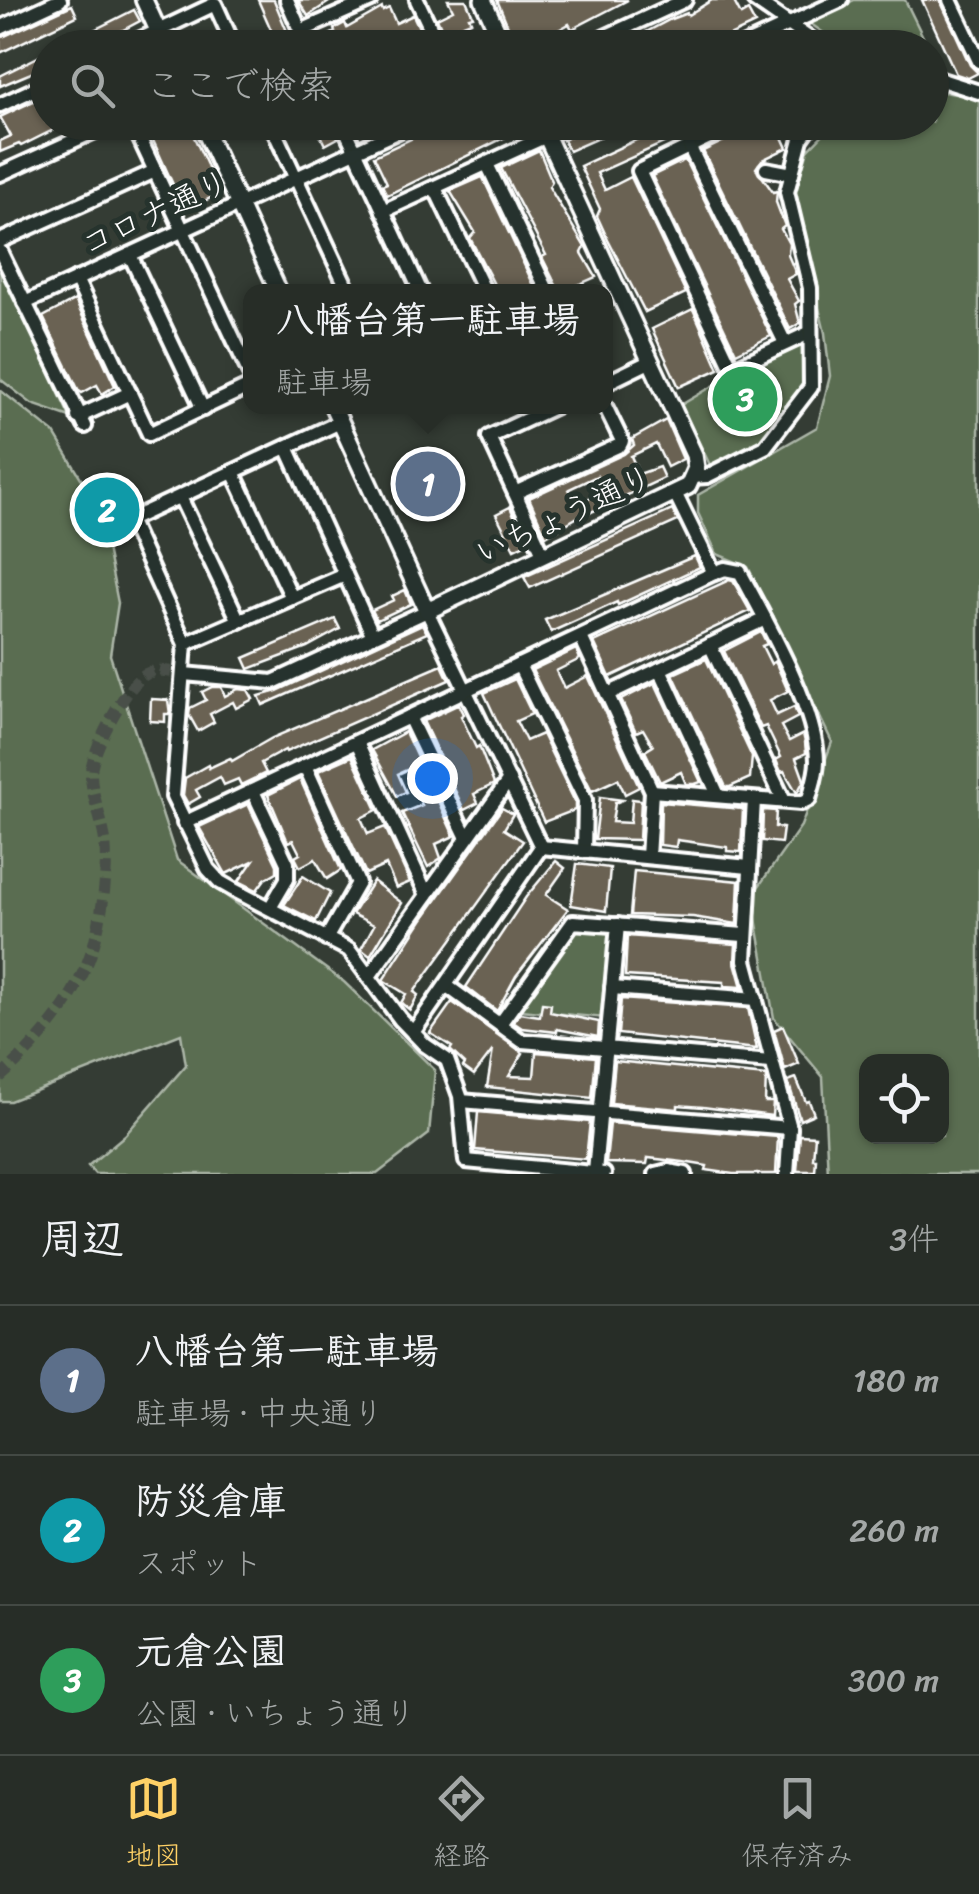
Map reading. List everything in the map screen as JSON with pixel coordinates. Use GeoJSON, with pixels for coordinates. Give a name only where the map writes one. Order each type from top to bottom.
{"type":"FeatureCollection","features":[{"type":"Feature","properties":{"kind":"street"},"geometry":{"type":"LineString","coordinates":[[0,28],[60,0]]}},
{"type":"Feature","properties":{"kind":"street"},"geometry":{"type":"LineString","coordinates":[[144,0],[158,30],[215,4],[227,30]]}},
{"type":"Feature","properties":{"kind":"street"},"geometry":{"type":"LineString","coordinates":[[286,0],[300,30]]}},
{"type":"Feature","properties":{"kind":"street"},"geometry":{"type":"LineString","coordinates":[[305,30],[371,0]]}},
{"type":"Feature","properties":{"kind":"street"},"geometry":{"type":"LineString","coordinates":[[417,0],[432,30]]}},
{"type":"Feature","properties":{"kind":"street"},"geometry":{"type":"LineString","coordinates":[[483,0],[497,30]]}},
{"type":"Feature","properties":{"kind":"street"},"geometry":{"type":"LineString","coordinates":[[616,30],[664,5],[685,0]]}},
{"type":"Feature","properties":{"kind":"street"},"geometry":{"type":"LineString","coordinates":[[754,0],[797,30]]}},
{"type":"Feature","properties":{"kind":"street"},"geometry":{"type":"LineString","coordinates":[[776,30],[841,0]]}},
{"type":"Feature","properties":{"kind":"street"},"geometry":{"type":"LineString","coordinates":[[950,0],[979,61]]}},
{"type":"Feature","properties":{"kind":"street"},"geometry":{"type":"LineString","coordinates":[[949,82],[979,92]]}},
{"type":"Feature","properties":{"kind":"street"},"geometry":{"type":"LineString","coordinates":[[0,105],[30,91]]}},
{"type":"Feature","properties":{"kind":"street"},"geometry":{"type":"LineString","coordinates":[[0,174],[75,140]]}},
{"type":"Feature","properties":{"kind":"street"},"geometry":{"type":"LineString","coordinates":[[140,140],[243,359]]}},
{"type":"Feature","properties":{"kind":"street"},"geometry":{"type":"LineString","coordinates":[[209,140],[275,284]]}},
{"type":"Feature","properties":{"kind":"street"},"geometry":{"type":"LineString","coordinates":[[278,140],[345,284]]}},
{"type":"Feature","properties":{"kind":"street"},"geometry":{"type":"LineString","coordinates":[[350,140],[417,284]]}},
{"type":"Feature","properties":{"kind":"street","name":"コロナ通り"},"geometry":{"type":"LineString","coordinates":[[24,303],[379,140]]}},
{"type":"Feature","properties":{"kind":"street"},"geometry":{"type":"LineString","coordinates":[[384,211],[487,164],[527,140]]}},
{"type":"Feature","properties":{"kind":"street","name":"いちょう通り"},"geometry":{"type":"LineString","coordinates":[[427,611],[675,493],[688,486],[696,468],[694,455],[548,140]]}},
{"type":"Feature","properties":{"kind":"street"},"geometry":{"type":"LineString","coordinates":[[702,140],[639,171],[730,366],[734,368],[809,333]]}},
{"type":"Feature","properties":{"kind":"street"},"geometry":{"type":"LineString","coordinates":[[692,477],[708,476],[765,447],[811,388],[810,288],[787,192],[801,140]]}},
{"type":"Feature","properties":{"kind":"street"},"geometry":{"type":"LineString","coordinates":[[690,146],[784,342]]}},
{"type":"Feature","properties":{"kind":"street"},"geometry":{"type":"LineString","coordinates":[[487,164],[544,284]]}},
{"type":"Feature","properties":{"kind":"street"},"geometry":{"type":"LineString","coordinates":[[766,169],[792,174]]}},
{"type":"Feature","properties":{"kind":"street"},"geometry":{"type":"LineString","coordinates":[[0,240],[155,171]]}},
{"type":"Feature","properties":{"kind":"street"},"geometry":{"type":"LineString","coordinates":[[435,188],[481,284]]}},
{"type":"Feature","properties":{"kind":"street"},"geometry":{"type":"LineString","coordinates":[[0,251],[82,422],[130,393]]}},
{"type":"Feature","properties":{"kind":"street"},"geometry":{"type":"LineString","coordinates":[[130,254],[203,408]]}},
{"type":"Feature","properties":{"kind":"street"},"geometry":{"type":"LineString","coordinates":[[76,279],[149,434],[243,389]]}},
{"type":"Feature","properties":{"kind":"street"},"geometry":{"type":"LineString","coordinates":[[613,380],[651,361]]}},
{"type":"Feature","properties":{"kind":"street"},"geometry":{"type":"LineString","coordinates":[[336,414],[541,847]]}},
{"type":"Feature","properties":{"kind":"street"},"geometry":{"type":"LineString","coordinates":[[539,414],[489,438],[543,554]]}},
{"type":"Feature","properties":{"kind":"street"},"geometry":{"type":"LineString","coordinates":[[515,493],[620,445],[622,440],[609,414]]}},
{"type":"Feature","properties":{"kind":"street"},"geometry":{"type":"LineString","coordinates":[[110,529],[340,422]]}},
{"type":"Feature","properties":{"kind":"street"},"geometry":{"type":"LineString","coordinates":[[287,447],[374,636]]}},
{"type":"Feature","properties":{"kind":"street"},"geometry":{"type":"LineString","coordinates":[[233,472],[292,598]]}},
{"type":"Feature","properties":{"kind":"street"},"geometry":{"type":"LineString","coordinates":[[675,493],[714,574]]}},
{"type":"Feature","properties":{"kind":"street"},"geometry":{"type":"LineString","coordinates":[[180,496],[239,621]]}},
{"type":"Feature","properties":{"kind":"street"},"geometry":{"type":"LineString","coordinates":[[127,518],[185,644],[173,797],[184,823],[220,882],[349,950],[400,1019],[446,1060],[461,1100],[466,1161],[600,1173],[601,1111],[618,924]]}},
{"type":"Feature","properties":{"kind":"street"},"geometry":{"type":"LineString","coordinates":[[184,823],[725,568],[740,572],[808,711],[817,757],[809,799],[801,803],[652,791]]}},
{"type":"Feature","properties":{"kind":"street"},"geometry":{"type":"LineString","coordinates":[[185,644],[345,575]]}},
{"type":"Feature","properties":{"kind":"street"},"geometry":{"type":"LineString","coordinates":[[184,674],[273,682],[427,611]]}},
{"type":"Feature","properties":{"kind":"street"},"geometry":{"type":"LineString","coordinates":[[608,694],[765,618]]}},
{"type":"Feature","properties":{"kind":"street"},"geometry":{"type":"LineString","coordinates":[[581,637],[652,791],[648,857]]}},
{"type":"Feature","properties":{"kind":"street"},"geometry":{"type":"LineString","coordinates":[[710,646],[784,801]]}},
{"type":"Feature","properties":{"kind":"street"},"geometry":{"type":"LineString","coordinates":[[519,665],[586,800],[584,851]]}},
{"type":"Feature","properties":{"kind":"street"},"geometry":{"type":"LineString","coordinates":[[660,669],[718,794]]}},
{"type":"Feature","properties":{"kind":"street"},"geometry":{"type":"LineString","coordinates":[[409,717],[467,838]]}},
{"type":"Feature","properties":{"kind":"street"},"geometry":{"type":"LineString","coordinates":[[356,742],[427,894]]}},
{"type":"Feature","properties":{"kind":"street"},"geometry":{"type":"LineString","coordinates":[[306,766],[358,884],[326,940]]}},
{"type":"Feature","properties":{"kind":"street"},"geometry":{"type":"LineString","coordinates":[[370,975],[509,780]]}},
{"type":"Feature","properties":{"kind":"street"},"geometry":{"type":"LineString","coordinates":[[253,791],[288,863],[288,879],[270,908]]}},
{"type":"Feature","properties":{"kind":"street"},"geometry":{"type":"LineString","coordinates":[[754,800],[745,960],[790,1128],[787,1174]]}},
{"type":"Feature","properties":{"kind":"street"},"geometry":{"type":"LineString","coordinates":[[541,847],[748,867]]}},
{"type":"Feature","properties":{"kind":"street"},"geometry":{"type":"LineString","coordinates":[[414,1031],[541,847]]}},
{"type":"Feature","properties":{"kind":"street"},"geometry":{"type":"LineString","coordinates":[[500,1024],[572,922],[744,936]]}},
{"type":"Feature","properties":{"kind":"street"},"geometry":{"type":"LineString","coordinates":[[447,986],[522,1041],[771,1062]]}},
{"type":"Feature","properties":{"kind":"street"},"geometry":{"type":"LineString","coordinates":[[612,988],[756,998]]}},
{"type":"Feature","properties":{"kind":"street"},"geometry":{"type":"LineString","coordinates":[[461,1100],[790,1128]]}},
{"type":"Feature","properties":{"kind":"street"},"geometry":{"type":"LineString","coordinates":[[656,1174],[684,1174]]}},
{"type":"Feature","properties":{"kind":"green space"},"geometry":{"type":"Polygon","coordinates":[[[854,0],[905,0],[920,30],[820,30],[811,20],[854,0]]]}},
{"type":"Feature","properties":{"kind":"green space"},"geometry":{"type":"Polygon","coordinates":[[[949,93],[979,98],[979,1174],[828,1174],[823,1077],[774,1018],[752,896],[801,826],[832,742],[748,567],[717,554],[698,513],[698,495],[817,427],[830,376],[825,333],[793,200],[808,150],[818,140],[949,140],[949,93]]]}},
{"type":"Feature","properties":{"kind":"green space"},"geometry":{"type":"Polygon","coordinates":[[[0,267],[70,417],[32,404],[0,379],[0,267]]]}},
{"type":"Feature","properties":{"kind":"green space"},"geometry":{"type":"Polygon","coordinates":[[[801,343],[806,349],[806,387],[760,444],[710,465],[681,405],[728,377],[801,343]]]}},
{"type":"Feature","properties":{"kind":"green space"},"geometry":{"type":"Polygon","coordinates":[[[0,390],[54,433],[99,508],[118,603],[110,655],[177,860],[344,982],[435,1070],[429,1134],[377,1174],[95,1174],[88,1166],[125,1135],[186,1065],[181,1034],[10,1101],[0,1101],[0,390]]]}},
{"type":"Feature","properties":{"kind":"green space"},"geometry":{"type":"Polygon","coordinates":[[[575,928],[613,929],[605,1018],[520,1010],[575,928]]]}},
{"type":"Feature","properties":{"kind":"building"},"geometry":{"type":"Polygon","coordinates":[[[258,0],[274,0],[286,30],[271,30],[258,0]]]}},
{"type":"Feature","properties":{"kind":"building"},"geometry":{"type":"Polygon","coordinates":[[[298,0],[332,0],[308,16],[298,0]]]}},
{"type":"Feature","properties":{"kind":"building"},"geometry":{"type":"Polygon","coordinates":[[[448,0],[466,0],[473,16],[469,17],[471,21],[456,27],[457,30],[442,30],[437,18],[453,10],[448,0]]]}},
{"type":"Feature","properties":{"kind":"building"},"geometry":{"type":"Polygon","coordinates":[[[497,0],[628,0],[572,29],[569,24],[558,30],[510,30],[497,0]]]}},
{"type":"Feature","properties":{"kind":"building"},"geometry":{"type":"Polygon","coordinates":[[[712,0],[733,0],[741,15],[748,11],[755,24],[742,30],[650,30],[688,15],[712,0]]]}},
{"type":"Feature","properties":{"kind":"building"},"geometry":{"type":"Polygon","coordinates":[[[922,0],[940,0],[970,65],[978,73],[968,78],[956,74],[949,59],[949,30],[936,30],[922,0]]]}},
{"type":"Feature","properties":{"kind":"building"},"geometry":{"type":"Polygon","coordinates":[[[72,5],[77,16],[48,30],[30,30],[30,39],[0,53],[0,38],[72,5]]]}},
{"type":"Feature","properties":{"kind":"building"},"geometry":{"type":"Polygon","coordinates":[[[382,8],[389,8],[396,23],[413,15],[420,30],[334,29],[345,23],[347,28],[382,8]]]}},
{"type":"Feature","properties":{"kind":"building"},"geometry":{"type":"Polygon","coordinates":[[[134,10],[140,21],[123,30],[94,30],[134,10]]]}},
{"type":"Feature","properties":{"kind":"building"},"geometry":{"type":"Polygon","coordinates":[[[30,61],[30,74],[0,86],[0,76],[30,61]]]}},
{"type":"Feature","properties":{"kind":"building"},"geometry":{"type":"Polygon","coordinates":[[[30,103],[33,140],[0,152],[0,141],[11,136],[0,117],[30,103]]]}},
{"type":"Feature","properties":{"kind":"building"},"geometry":{"type":"Polygon","coordinates":[[[153,140],[195,140],[220,193],[185,211],[153,140]]]}},
{"type":"Feature","properties":{"kind":"building"},"geometry":{"type":"Polygon","coordinates":[[[408,140],[500,140],[387,195],[382,185],[387,183],[374,156],[408,140]]]}},
{"type":"Feature","properties":{"kind":"building"},"geometry":{"type":"Polygon","coordinates":[[[563,140],[594,140],[569,151],[563,140]]]}},
{"type":"Feature","properties":{"kind":"building"},"geometry":{"type":"Polygon","coordinates":[[[636,140],[670,140],[597,173],[605,190],[631,177],[686,293],[645,312],[597,216],[600,209],[580,166],[636,140]]]}},
{"type":"Feature","properties":{"kind":"building"},"geometry":{"type":"Polygon","coordinates":[[[726,140],[783,140],[787,148],[762,160],[756,168],[773,192],[777,191],[776,202],[785,226],[781,229],[796,274],[787,279],[799,301],[795,304],[800,323],[790,329],[703,151],[726,140]]]}},
{"type":"Feature","properties":{"kind":"building"},"geometry":{"type":"Polygon","coordinates":[[[539,150],[552,181],[549,187],[585,247],[582,253],[596,277],[580,284],[556,284],[542,257],[546,255],[501,168],[539,150]]]}},
{"type":"Feature","properties":{"kind":"building"},"geometry":{"type":"Polygon","coordinates":[[[685,160],[771,336],[736,353],[652,176],[685,160]]]}},
{"type":"Feature","properties":{"kind":"building"},"geometry":{"type":"Polygon","coordinates":[[[482,177],[533,284],[494,284],[470,238],[475,232],[450,191],[482,177]]]}},
{"type":"Feature","properties":{"kind":"building"},"geometry":{"type":"Polygon","coordinates":[[[75,300],[115,386],[102,394],[97,385],[79,391],[43,317],[75,300]]]}},
{"type":"Feature","properties":{"kind":"building"},"geometry":{"type":"Polygon","coordinates":[[[693,309],[719,369],[679,387],[652,329],[693,309]]]}},
{"type":"Feature","properties":{"kind":"building"},"geometry":{"type":"Polygon","coordinates":[[[666,420],[683,459],[667,467],[656,444],[631,456],[639,474],[659,467],[664,478],[586,512],[546,536],[529,498],[624,454],[634,445],[632,439],[666,420]],[[597,476],[569,489],[576,505],[604,491],[597,476]]]}},
{"type":"Feature","properties":{"kind":"building"},"geometry":{"type":"Polygon","coordinates":[[[510,507],[527,543],[514,549],[496,514],[510,507]]]}},
{"type":"Feature","properties":{"kind":"building"},"geometry":{"type":"Polygon","coordinates":[[[672,510],[678,521],[530,588],[524,577],[672,510]]]}},
{"type":"Feature","properties":{"kind":"building"},"geometry":{"type":"Polygon","coordinates":[[[695,556],[700,567],[618,605],[617,602],[551,632],[545,620],[695,556]]]}},
{"type":"Feature","properties":{"kind":"building"},"geometry":{"type":"Polygon","coordinates":[[[729,580],[750,611],[610,677],[594,642],[729,580]]]}},
{"type":"Feature","properties":{"kind":"building"},"geometry":{"type":"Polygon","coordinates":[[[405,590],[411,604],[377,620],[372,610],[405,590]]]}},
{"type":"Feature","properties":{"kind":"building"},"geometry":{"type":"Polygon","coordinates":[[[335,619],[340,629],[307,647],[249,669],[244,658],[335,619]]]}},
{"type":"Feature","properties":{"kind":"building"},"geometry":{"type":"Polygon","coordinates":[[[422,624],[427,633],[263,705],[259,696],[422,624]]]}},
{"type":"Feature","properties":{"kind":"building"},"geometry":{"type":"Polygon","coordinates":[[[761,632],[767,644],[762,646],[771,664],[775,661],[788,691],[770,700],[777,715],[794,707],[798,717],[781,726],[789,741],[803,734],[805,742],[806,753],[796,758],[804,780],[797,793],[781,772],[776,760],[781,757],[766,726],[761,728],[724,651],[761,632]]]}},
{"type":"Feature","properties":{"kind":"building"},"geometry":{"type":"Polygon","coordinates":[[[576,649],[580,659],[556,671],[564,688],[588,676],[639,787],[625,794],[618,779],[592,791],[532,670],[576,649]]]}},
{"type":"Feature","properties":{"kind":"building"},"geometry":{"type":"Polygon","coordinates":[[[706,659],[752,757],[750,778],[730,787],[726,787],[673,674],[706,659]]]}},
{"type":"Feature","properties":{"kind":"building"},"geometry":{"type":"Polygon","coordinates":[[[442,665],[449,680],[285,750],[261,763],[266,773],[241,785],[238,779],[224,785],[220,777],[196,790],[200,797],[188,804],[183,795],[185,778],[208,765],[209,768],[230,758],[232,761],[272,738],[442,665]]]}},
{"type":"Feature","properties":{"kind":"building"},"geometry":{"type":"Polygon","coordinates":[[[515,679],[532,714],[516,721],[526,741],[542,734],[575,802],[575,810],[544,822],[484,693],[515,679]]]}},
{"type":"Feature","properties":{"kind":"building"},"geometry":{"type":"Polygon","coordinates":[[[655,683],[701,782],[686,784],[681,772],[660,782],[645,751],[653,746],[643,729],[636,732],[621,700],[655,683]]]}},
{"type":"Feature","properties":{"kind":"building"},"geometry":{"type":"Polygon","coordinates":[[[221,687],[225,696],[238,689],[248,690],[253,699],[236,708],[233,702],[210,714],[214,722],[198,731],[189,715],[190,708],[206,700],[202,692],[221,687]]]}},
{"type":"Feature","properties":{"kind":"building"},"geometry":{"type":"Polygon","coordinates":[[[151,699],[168,700],[170,714],[165,714],[165,722],[150,721],[151,699]]]}},
{"type":"Feature","properties":{"kind":"building"},"geometry":{"type":"Polygon","coordinates":[[[459,704],[494,784],[474,794],[478,803],[464,810],[423,721],[459,704]]]}},
{"type":"Feature","properties":{"kind":"building"},"geometry":{"type":"Polygon","coordinates":[[[405,732],[420,764],[398,774],[406,792],[397,796],[372,750],[405,732]]]}},
{"type":"Feature","properties":{"kind":"building"},"geometry":{"type":"Polygon","coordinates":[[[352,756],[377,810],[361,818],[368,834],[385,827],[410,882],[396,888],[386,865],[366,874],[318,771],[352,756]]]}},
{"type":"Feature","properties":{"kind":"building"},"geometry":{"type":"Polygon","coordinates":[[[300,779],[341,870],[327,879],[315,859],[300,867],[295,857],[300,854],[293,840],[288,842],[268,795],[300,779]]]}},
{"type":"Feature","properties":{"kind":"building"},"geometry":{"type":"Polygon","coordinates":[[[428,779],[454,836],[436,844],[441,858],[428,867],[402,813],[422,805],[413,786],[428,779]]]}},
{"type":"Feature","properties":{"kind":"building"},"geometry":{"type":"Polygon","coordinates":[[[600,797],[622,800],[615,803],[612,822],[630,823],[632,799],[641,800],[639,840],[595,839],[600,797]]]}},
{"type":"Feature","properties":{"kind":"building"},"geometry":{"type":"Polygon","coordinates":[[[661,802],[743,809],[741,852],[677,840],[676,847],[660,845],[661,802]]]}},
{"type":"Feature","properties":{"kind":"building"},"geometry":{"type":"Polygon","coordinates":[[[248,804],[277,865],[277,872],[257,890],[239,881],[253,861],[226,874],[199,827],[248,804]]]}},
{"type":"Feature","properties":{"kind":"building"},"geometry":{"type":"Polygon","coordinates":[[[502,808],[513,814],[504,829],[523,841],[414,992],[418,995],[410,1010],[401,1003],[406,994],[383,980],[502,808]]]}},
{"type":"Feature","properties":{"kind":"building"},"geometry":{"type":"Polygon","coordinates":[[[763,810],[776,811],[775,827],[783,828],[781,843],[762,841],[763,810]]]}},
{"type":"Feature","properties":{"kind":"building"},"geometry":{"type":"Polygon","coordinates":[[[556,861],[565,868],[546,895],[568,909],[516,976],[497,1011],[466,987],[526,897],[556,861]]]}},
{"type":"Feature","properties":{"kind":"building"},"geometry":{"type":"Polygon","coordinates":[[[577,864],[610,868],[606,911],[571,905],[577,864]]]}},
{"type":"Feature","properties":{"kind":"building"},"geometry":{"type":"Polygon","coordinates":[[[634,871],[739,881],[737,924],[693,917],[630,915],[634,871]]]}},
{"type":"Feature","properties":{"kind":"building"},"geometry":{"type":"Polygon","coordinates":[[[303,876],[330,893],[316,921],[284,905],[303,876]]]}},
{"type":"Feature","properties":{"kind":"building"},"geometry":{"type":"Polygon","coordinates":[[[373,881],[402,903],[370,956],[361,949],[374,925],[352,914],[373,881]]]}},
{"type":"Feature","properties":{"kind":"building"},"geometry":{"type":"Polygon","coordinates":[[[627,936],[736,944],[735,962],[742,987],[724,986],[724,982],[625,976],[627,936]]]}},
{"type":"Feature","properties":{"kind":"building"},"geometry":{"type":"Polygon","coordinates":[[[621,999],[748,1008],[757,1049],[618,1034],[621,999]]]}},
{"type":"Feature","properties":{"kind":"building"},"geometry":{"type":"Polygon","coordinates":[[[452,1002],[523,1053],[509,1076],[534,1077],[536,1052],[596,1057],[592,1098],[487,1087],[493,1050],[474,1075],[463,1067],[465,1064],[450,1050],[452,1047],[430,1033],[452,1002]]]}},
{"type":"Feature","properties":{"kind":"building"},"geometry":{"type":"Polygon","coordinates":[[[542,1003],[551,1004],[550,1012],[599,1022],[598,1037],[557,1029],[522,1028],[513,1022],[520,1013],[540,1016],[542,1003]]]}},
{"type":"Feature","properties":{"kind":"building"},"geometry":{"type":"Polygon","coordinates":[[[783,1026],[799,1064],[785,1070],[774,1030],[783,1026]]]}},
{"type":"Feature","properties":{"kind":"building"},"geometry":{"type":"Polygon","coordinates":[[[615,1061],[766,1076],[765,1102],[773,1102],[772,1116],[703,1107],[678,1105],[678,1109],[611,1103],[615,1061]]]}},
{"type":"Feature","properties":{"kind":"building"},"geometry":{"type":"Polygon","coordinates":[[[796,1078],[814,1114],[800,1120],[788,1081],[796,1078]]]}},
{"type":"Feature","properties":{"kind":"building"},"geometry":{"type":"Polygon","coordinates":[[[478,1112],[590,1122],[586,1159],[475,1150],[478,1112]]]}},
{"type":"Feature","properties":{"kind":"building"},"geometry":{"type":"Polygon","coordinates":[[[610,1123],[778,1137],[776,1174],[733,1174],[706,1170],[707,1166],[648,1158],[647,1164],[606,1163],[610,1123]]]}},
{"type":"Feature","properties":{"kind":"building"},"geometry":{"type":"Polygon","coordinates":[[[800,1135],[815,1136],[815,1171],[797,1171],[800,1135]]]}},
{"type":"Feature","properties":{"kind":"tunnel"},"geometry":{"type":"LineString","coordinates":[[0,1077],[58,1015],[80,979],[95,940],[106,853],[91,773],[103,734],[129,690],[146,674],[184,674]]}},
{"type":"Feature","properties":{"kind":"place","name":"元倉公園"},"geometry":{"type":"Point","coordinates":[745,399]}},
{"type":"Feature","properties":{"kind":"place","name":"八幡台第一駐車場"},"geometry":{"type":"Point","coordinates":[428,484]}},
{"type":"Feature","properties":{"kind":"place","name":"防災倉庫"},"geometry":{"type":"Point","coordinates":[107,510]}}]}
